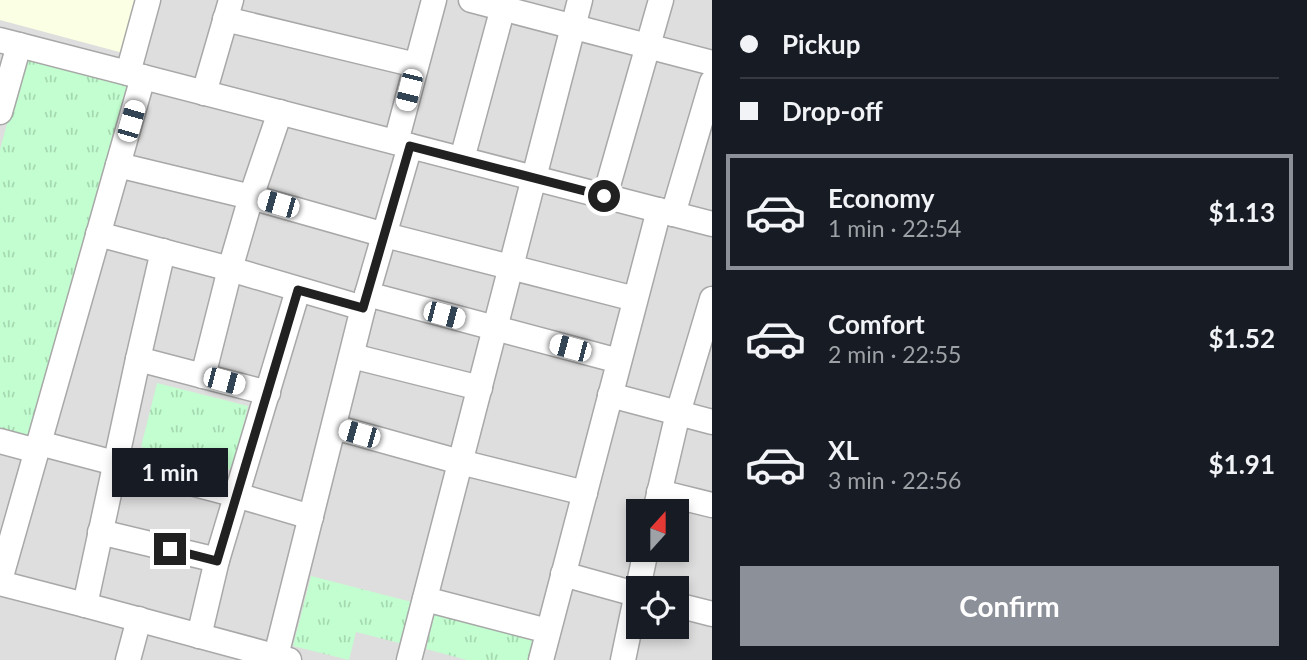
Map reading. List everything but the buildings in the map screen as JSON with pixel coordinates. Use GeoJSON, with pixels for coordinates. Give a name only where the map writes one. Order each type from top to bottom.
{"type":"FeatureCollection","features":[{"type":"Feature","properties":{"kind":"street"},"geometry":{"type":"LineString","coordinates":[[148,0],[118,164],[38,447],[9,514],[0,582],[280,659],[311,517],[365,301],[385,235],[416,65],[434,0]]}},
{"type":"Feature","properties":{"kind":"street"},"geometry":{"type":"LineString","coordinates":[[471,0],[504,4],[573,26],[712,63]]}},
{"type":"Feature","properties":{"kind":"street"},"geometry":{"type":"LineString","coordinates":[[395,660],[409,660],[580,0]]}},
{"type":"Feature","properties":{"kind":"street"},"geometry":{"type":"LineString","coordinates":[[604,196],[661,0]]}},
{"type":"Feature","properties":{"kind":"street"},"geometry":{"type":"LineString","coordinates":[[463,159],[504,4]]}},
{"type":"Feature","properties":{"kind":"street"},"geometry":{"type":"LineString","coordinates":[[204,93],[228,9],[416,65]]}},
{"type":"Feature","properties":{"kind":"street"},"geometry":{"type":"LineString","coordinates":[[0,112],[9,43],[712,223]]}},
{"type":"Feature","properties":{"kind":"street"},"geometry":{"type":"LineString","coordinates":[[541,660],[635,299],[666,212],[705,136],[712,82]]}},
{"type":"Feature","properties":{"kind":"street"},"geometry":{"type":"LineString","coordinates":[[203,376],[251,197],[280,112]]}},
{"type":"Feature","properties":{"kind":"street"},"geometry":{"type":"LineString","coordinates":[[118,164],[635,299]]}},
{"type":"Feature","properties":{"kind":"street"},"geometry":{"type":"LineString","coordinates":[[98,234],[298,290],[495,328],[619,361]]}},
{"type":"Feature","properties":{"kind":"street"},"geometry":{"type":"LineString","coordinates":[[85,605],[163,251]]}},
{"type":"Feature","properties":{"kind":"street"},"geometry":{"type":"LineString","coordinates":[[200,636],[217,561],[298,290]]}},
{"type":"Feature","properties":{"kind":"street"},"geometry":{"type":"LineString","coordinates":[[657,499],[678,413],[712,299]]}},
{"type":"Feature","properties":{"kind":"street"},"geometry":{"type":"LineString","coordinates":[[352,356],[480,388]]}},
{"type":"Feature","properties":{"kind":"street"},"geometry":{"type":"LineString","coordinates":[[138,359],[268,393]]}},
{"type":"Feature","properties":{"kind":"street"},"geometry":{"type":"LineString","coordinates":[[610,395],[712,422]]}},
{"type":"Feature","properties":{"kind":"street"},"geometry":{"type":"LineString","coordinates":[[334,427],[460,462],[585,492]]}},
{"type":"Feature","properties":{"kind":"street"},"geometry":{"type":"LineString","coordinates":[[0,442],[115,463],[311,517]]}},
{"type":"Feature","properties":{"kind":"street"},"geometry":{"type":"LineString","coordinates":[[690,503],[712,505]]}},
{"type":"Feature","properties":{"kind":"street"},"geometry":{"type":"LineString","coordinates":[[100,532],[217,561]]}},
{"type":"Feature","properties":{"kind":"street"},"geometry":{"type":"LineString","coordinates":[[563,575],[626,591]]}},
{"type":"Feature","properties":{"kind":"street"},"geometry":{"type":"LineString","coordinates":[[425,599],[548,631]]}},
{"type":"Feature","properties":{"kind":"street"},"geometry":{"type":"LineString","coordinates":[[689,608],[712,614]]}},
{"type":"Feature","properties":{"kind":"street"},"geometry":{"type":"LineString","coordinates":[[128,660],[139,620]]}},
{"type":"Feature","properties":{"kind":"street"},"geometry":{"type":"LineString","coordinates":[[623,660],[627,639]]}},
{"type":"Feature","properties":{"kind":"shaded area"},"geometry":{"type":"Polygon","coordinates":[[[0,0],[712,0],[712,660],[0,660],[0,0]]]}},
{"type":"Feature","properties":{"kind":"shaded area"},"geometry":{"type":"Polygon","coordinates":[[[0,0],[137,0],[123,53],[0,20],[0,0]]]}},
{"type":"Feature","properties":{"kind":"green space"},"geometry":{"type":"Polygon","coordinates":[[[30,58],[130,85],[29,435],[19,438],[0,433],[0,149],[24,63],[30,58]]]}},
{"type":"Feature","properties":{"kind":"green space"},"geometry":{"type":"Polygon","coordinates":[[[157,383],[248,406],[232,470],[141,447],[157,383]]]}},
{"type":"Feature","properties":{"kind":"green space"},"geometry":{"type":"Polygon","coordinates":[[[311,576],[412,602],[403,644],[356,632],[349,660],[293,646],[311,576]]]}},
{"type":"Feature","properties":{"kind":"green space"},"geometry":{"type":"Polygon","coordinates":[[[436,608],[535,633],[528,660],[467,660],[426,649],[436,608]]]}},
{"type":"Feature","properties":{"kind":"route"},"geometry":{"type":"LineString","coordinates":[[170,549],[217,561],[298,290],[363,308],[410,146],[604,196]]}}]}
